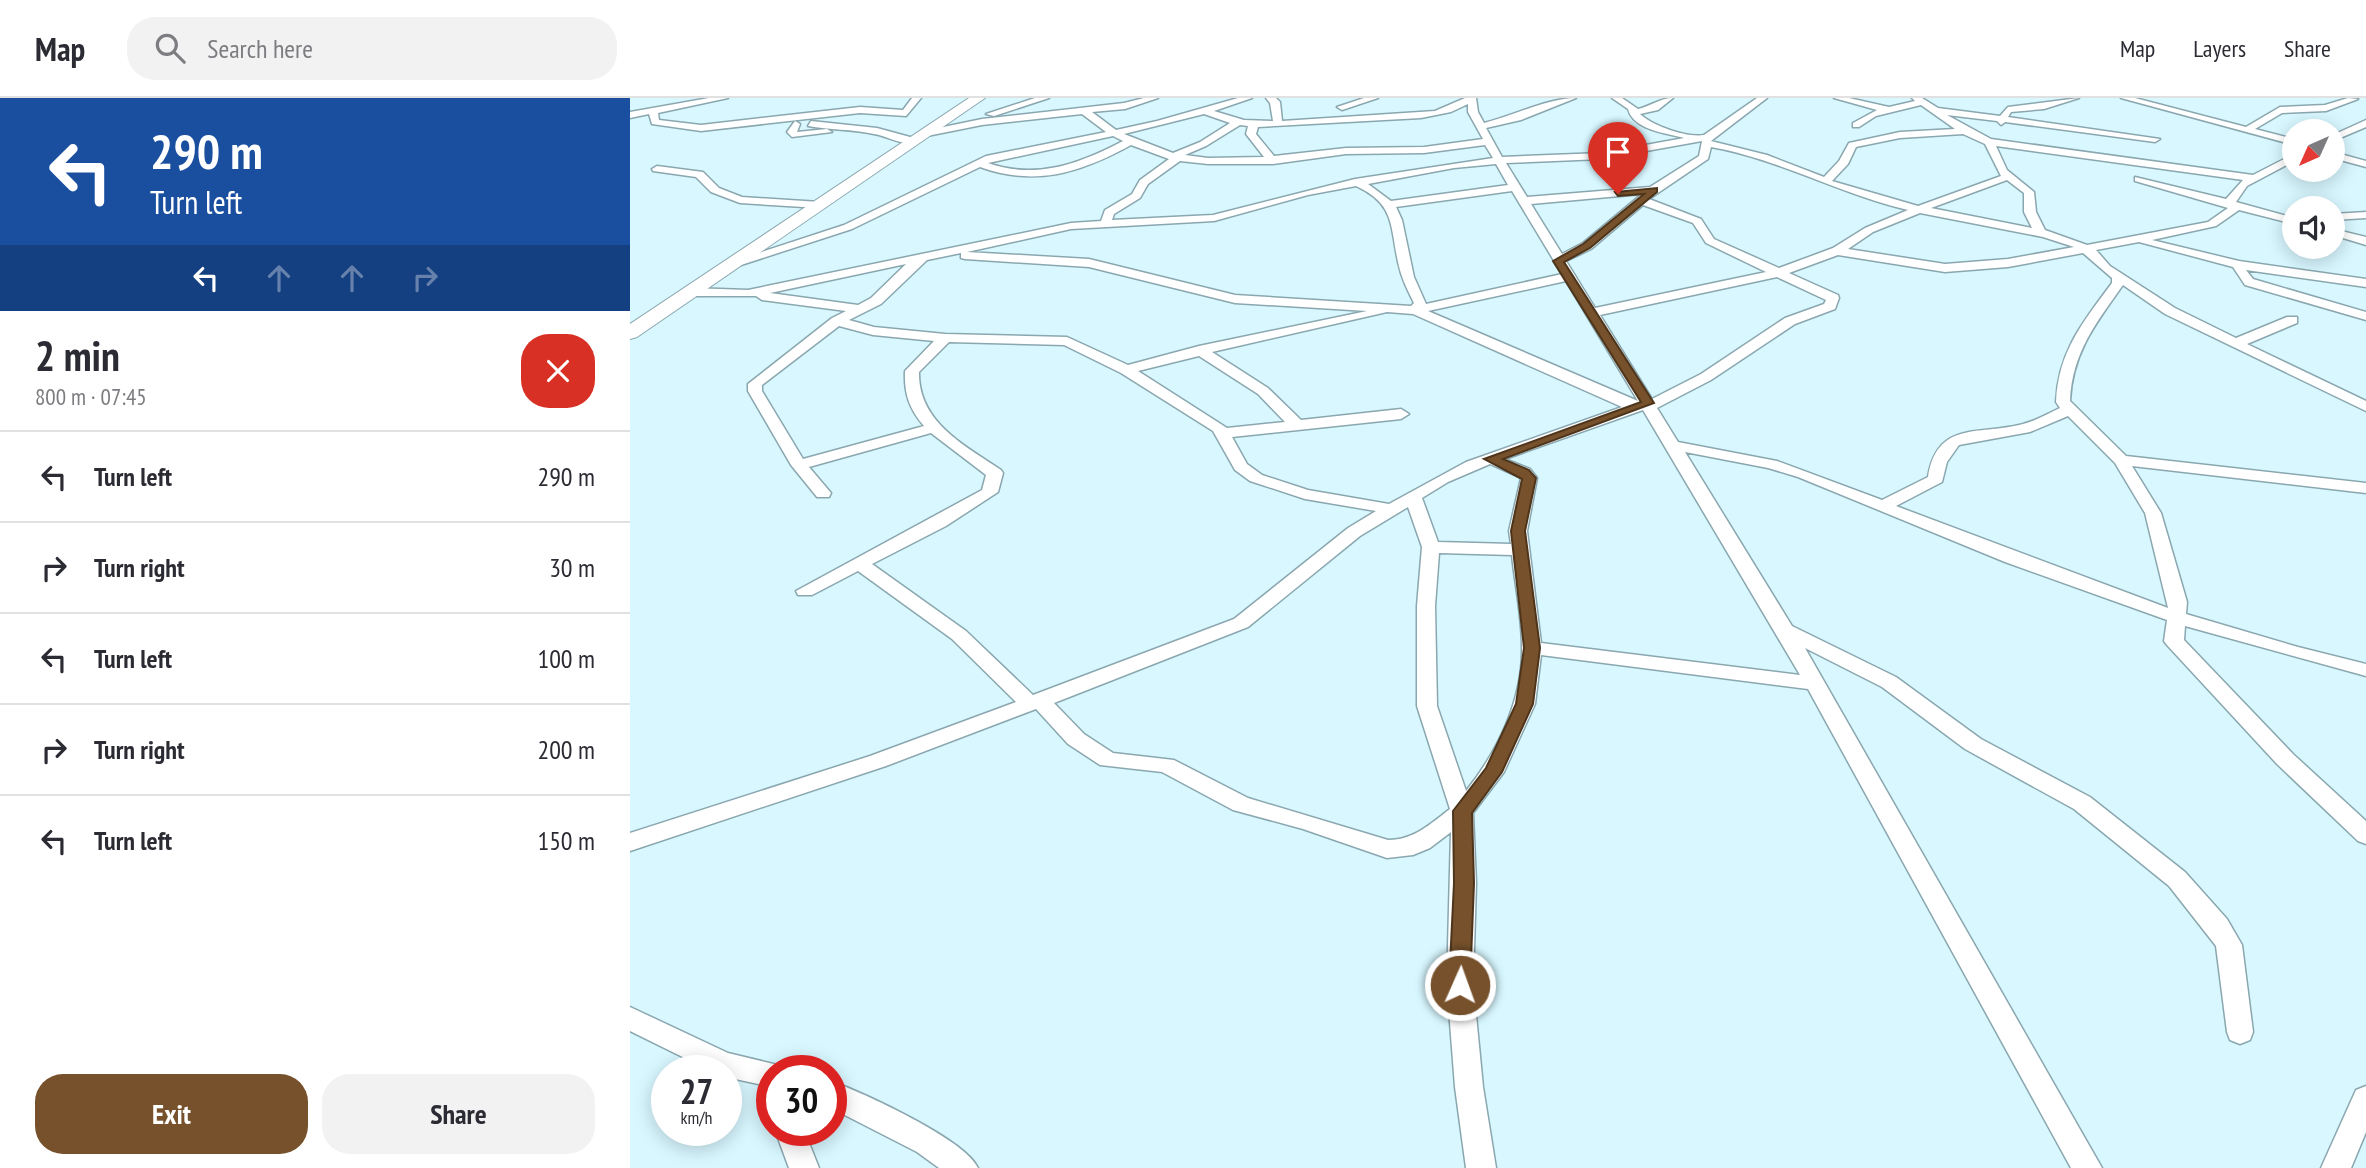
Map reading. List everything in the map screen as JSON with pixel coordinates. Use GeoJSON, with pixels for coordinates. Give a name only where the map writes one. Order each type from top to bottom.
{"type":"FeatureCollection","features":[{"type":"Feature","properties":{"kind":"highway"},"geometry":{"type":"LineString","coordinates":[[630,333],[978,98]]}},
{"type":"Feature","properties":{"kind":"street"},"geometry":{"type":"LineString","coordinates":[[630,115],[724,98]]}},
{"type":"Feature","properties":{"kind":"street"},"geometry":{"type":"LineString","coordinates":[[653,111],[655,122],[694,128],[779,121],[852,111],[906,113],[917,98]]}},
{"type":"Feature","properties":{"kind":"street"},"geometry":{"type":"LineString","coordinates":[[975,123],[1015,105],[1045,98]]}},
{"type":"Feature","properties":{"kind":"street"},"geometry":{"type":"LineString","coordinates":[[779,121],[795,124],[792,132],[797,135],[852,129],[921,136],[975,123],[1154,98]]}},
{"type":"Feature","properties":{"kind":"street"},"geometry":{"type":"LineString","coordinates":[[734,263],[848,227],[978,163],[1001,155],[1170,122],[1248,98]]}},
{"type":"Feature","properties":{"kind":"street"},"geometry":{"type":"LineString","coordinates":[[1270,98],[1275,102],[1276,120]]}},
{"type":"Feature","properties":{"kind":"street"},"geometry":{"type":"LineString","coordinates":[[1276,120],[1305,123],[1374,116],[1392,118],[1423,115],[1471,98],[1474,111],[1498,159],[1645,406],[1785,630],[2087,1168]]}},
{"type":"Feature","properties":{"kind":"street"},"geometry":{"type":"LineString","coordinates":[[1483,126],[1518,118],[1573,98]]}},
{"type":"Feature","properties":{"kind":"street"},"geometry":{"type":"LineString","coordinates":[[1616,98],[1633,108],[1633,113],[1645,124],[1738,148],[1854,192],[1919,209],[2041,233],[2130,240],[2239,265],[2366,283]]}},
{"type":"Feature","properties":{"kind":"street"},"geometry":{"type":"LineString","coordinates":[[1633,113],[1655,108],[1669,98]]}},
{"type":"Feature","properties":{"kind":"street"},"geometry":{"type":"LineString","coordinates":[[748,294],[903,265],[939,253],[1106,222],[1222,217],[1355,182],[1498,159],[1592,157],[1704,140],[1763,98]]}},
{"type":"Feature","properties":{"kind":"street"},"geometry":{"type":"LineString","coordinates":[[1838,98],[1888,110]]}},
{"type":"Feature","properties":{"kind":"street"},"geometry":{"type":"LineString","coordinates":[[1989,142],[2008,110],[2044,106],[2075,98]]}},
{"type":"Feature","properties":{"kind":"street"},"geometry":{"type":"LineString","coordinates":[[2124,98],[2282,139]]}},
{"type":"Feature","properties":{"kind":"street"},"geometry":{"type":"LineString","coordinates":[[1203,111],[1238,122],[1254,123],[1370,99],[1374,116]]}},
{"type":"Feature","properties":{"kind":"street"},"geometry":{"type":"LineString","coordinates":[[2247,130],[2280,110],[2326,108],[2351,99],[2366,102]]}},
{"type":"Feature","properties":{"kind":"street"},"geometry":{"type":"LineString","coordinates":[[1856,125],[1888,110],[1919,100],[1939,111],[1962,131],[1989,142],[2254,178]]}},
{"type":"Feature","properties":{"kind":"street"},"geometry":{"type":"LineString","coordinates":[[1083,110],[1127,143],[1174,158],[1206,162],[1273,161],[1358,150],[1414,152],[1489,141]]}},
{"type":"Feature","properties":{"kind":"street"},"geometry":{"type":"LineString","coordinates":[[1939,111],[2155,139]]}},
{"type":"Feature","properties":{"kind":"street"},"geometry":{"type":"LineString","coordinates":[[1106,222],[1109,212],[1136,196],[1144,182],[1174,158],[1238,122]]}},
{"type":"Feature","properties":{"kind":"street"},"geometry":{"type":"LineString","coordinates":[[1254,123],[1251,134],[1273,161]]}},
{"type":"Feature","properties":{"kind":"street"},"geometry":{"type":"LineString","coordinates":[[2345,133],[2366,123]]}},
{"type":"Feature","properties":{"kind":"street"},"geometry":{"type":"LineString","coordinates":[[1826,181],[1844,162],[1852,145],[1900,135],[1962,131]]}},
{"type":"Feature","properties":{"kind":"street"},"geometry":{"type":"LineString","coordinates":[[1558,261],[1587,246],[1654,190],[1704,157],[1704,140]]}},
{"type":"Feature","properties":{"kind":"street"},"geometry":{"type":"LineString","coordinates":[[1989,142],[2001,169],[2029,192],[2027,201],[2041,233],[2088,249],[2118,278],[2169,311],[2366,408]]}},
{"type":"Feature","properties":{"kind":"street"},"geometry":{"type":"LineString","coordinates":[[978,163],[1018,175],[1046,172],[1101,157],[1127,143]]}},
{"type":"Feature","properties":{"kind":"street"},"geometry":{"type":"LineString","coordinates":[[2345,159],[2366,164]]}},
{"type":"Feature","properties":{"kind":"street"},"geometry":{"type":"LineString","coordinates":[[2230,202],[2243,184],[2282,163]]}},
{"type":"Feature","properties":{"kind":"street"},"geometry":{"type":"LineString","coordinates":[[657,169],[699,174],[715,190],[740,200],[820,205]]}},
{"type":"Feature","properties":{"kind":"street"},"geometry":{"type":"LineString","coordinates":[[1590,313],[1778,273],[1837,251],[1869,230],[1919,209],[2008,177]]}},
{"type":"Feature","properties":{"kind":"street"},"geometry":{"type":"LineString","coordinates":[[2139,179],[2282,216]]}},
{"type":"Feature","properties":{"kind":"street"},"geometry":{"type":"LineString","coordinates":[[1355,182],[1380,194],[1392,204],[1398,219],[1408,276],[1420,303],[1415,310]]}},
{"type":"Feature","properties":{"kind":"street"},"geometry":{"type":"LineString","coordinates":[[1392,204],[1516,187]]}},
{"type":"Feature","properties":{"kind":"street"},"geometry":{"type":"LineString","coordinates":[[1523,201],[1654,190]]}},
{"type":"Feature","properties":{"kind":"street"},"geometry":{"type":"LineString","coordinates":[[630,842],[878,761],[1233,627],[1354,532],[1442,479],[1491,459],[1645,406],[1706,377],[1790,321],[1830,306],[1833,298],[1710,241],[1697,222],[1643,201]]}},
{"type":"Feature","properties":{"kind":"street"},"geometry":{"type":"LineString","coordinates":[[1837,251],[1945,268],[2008,263],[2212,224],[2234,209],[2230,202]]}},
{"type":"Feature","properties":{"kind":"street"},"geometry":{"type":"LineString","coordinates":[[2345,216],[2366,215]]}},
{"type":"Feature","properties":{"kind":"street"},"geometry":{"type":"LineString","coordinates":[[2345,235],[2366,241]]}},
{"type":"Feature","properties":{"kind":"street"},"geometry":{"type":"LineString","coordinates":[[939,253],[1089,263],[1235,299],[1415,310],[1567,277]]}},
{"type":"Feature","properties":{"kind":"street"},"geometry":{"type":"LineString","coordinates":[[823,494],[799,466],[755,391],[755,384],[837,321],[876,301],[903,265]]}},
{"type":"Feature","properties":{"kind":"street"},"geometry":{"type":"LineString","coordinates":[[2239,265],[2241,273],[2249,282],[2366,317]]}},
{"type":"Feature","properties":{"kind":"street"},"geometry":{"type":"LineString","coordinates":[[2118,278],[2110,294],[2090,318],[2066,360],[2062,398],[2068,410],[2121,460],[2153,513],[2178,602],[2174,641],[2285,759],[2366,835]]}},
{"type":"Feature","properties":{"kind":"street"},"geometry":{"type":"LineString","coordinates":[[691,292],[748,294],[858,309]]}},
{"type":"Feature","properties":{"kind":"street"},"geometry":{"type":"LineString","coordinates":[[1126,370],[1199,350],[1396,309]]}},
{"type":"Feature","properties":{"kind":"street"},"geometry":{"type":"LineString","coordinates":[[1415,310],[1645,406]]}},
{"type":"Feature","properties":{"kind":"street"},"geometry":{"type":"LineString","coordinates":[[2237,343],[2292,320]]}},
{"type":"Feature","properties":{"kind":"street"},"geometry":{"type":"LineString","coordinates":[[837,321],[873,331],[945,338],[1055,338],[1078,345],[1126,370],[1223,433],[1241,467],[1256,478],[1305,494],[1392,509]]}},
{"type":"Feature","properties":{"kind":"street"},"geometry":{"type":"LineString","coordinates":[[805,591],[990,492],[995,473],[933,428],[911,391],[912,371],[945,338]]}},
{"type":"Feature","properties":{"kind":"street"},"geometry":{"type":"LineString","coordinates":[[1199,350],[1263,391],[1296,424]]}},
{"type":"Feature","properties":{"kind":"street"},"geometry":{"type":"LineString","coordinates":[[1883,506],[1936,479],[1942,456],[1961,437],[2021,430],[2068,410]]}},
{"type":"Feature","properties":{"kind":"street"},"geometry":{"type":"LineString","coordinates":[[1223,433],[1401,414]]}},
{"type":"Feature","properties":{"kind":"street"},"geometry":{"type":"LineString","coordinates":[[799,466],[933,428]]}},
{"type":"Feature","properties":{"kind":"street"},"geometry":{"type":"LineString","coordinates":[[1671,445],[1771,464],[1804,474],[2176,618],[2291,654],[2366,670]]}},
{"type":"Feature","properties":{"kind":"street"},"geometry":{"type":"LineString","coordinates":[[859,563],[959,635],[1076,739],[1108,760],[1166,765],[1241,804],[1308,822],[1387,849],[1405,849],[1422,842],[1462,811],[1493,772],[1525,704],[1532,648],[1518,531],[1529,478],[1524,472],[1491,459]]}},
{"type":"Feature","properties":{"kind":"street"},"geometry":{"type":"LineString","coordinates":[[2121,460],[2366,488]]}},
{"type":"Feature","properties":{"kind":"street"},"geometry":{"type":"LineString","coordinates":[[1413,496],[1431,547],[1426,606],[1427,706],[1462,811],[1464,883],[1460,985],[1469,1087],[1481,1168]]}},
{"type":"Feature","properties":{"kind":"street"},"geometry":{"type":"LineString","coordinates":[[1431,547],[1521,550]]}},
{"type":"Feature","properties":{"kind":"street"},"geometry":{"type":"LineString","coordinates":[[1785,630],[1889,682],[1973,744],[2082,803],[2177,879],[2218,926],[2229,945],[2241,1032]]}},
{"type":"Feature","properties":{"kind":"street"},"geometry":{"type":"LineString","coordinates":[[1532,648],[1815,683]]}},
{"type":"Feature","properties":{"kind":"street"},"geometry":{"type":"LineString","coordinates":[[630,1018],[724,1064],[756,1071]]}},
{"type":"Feature","properties":{"kind":"street"},"geometry":{"type":"LineString","coordinates":[[2336,1168],[2366,1099]]}},
{"type":"Feature","properties":{"kind":"street"},"geometry":{"type":"LineString","coordinates":[[847,1102],[927,1142],[963,1168]]}},
{"type":"Feature","properties":{"kind":"street"},"geometry":{"type":"LineString","coordinates":[[795,1146],[804,1168]]}},
{"type":"Feature","properties":{"kind":"route"},"geometry":{"type":"LineString","coordinates":[[1460,985],[1464,883],[1462,811],[1493,772],[1517,724],[1525,704],[1532,648],[1518,531],[1529,478],[1524,472],[1491,459],[1648,403],[1558,261],[1587,246],[1654,190],[1618,194]]}}]}
